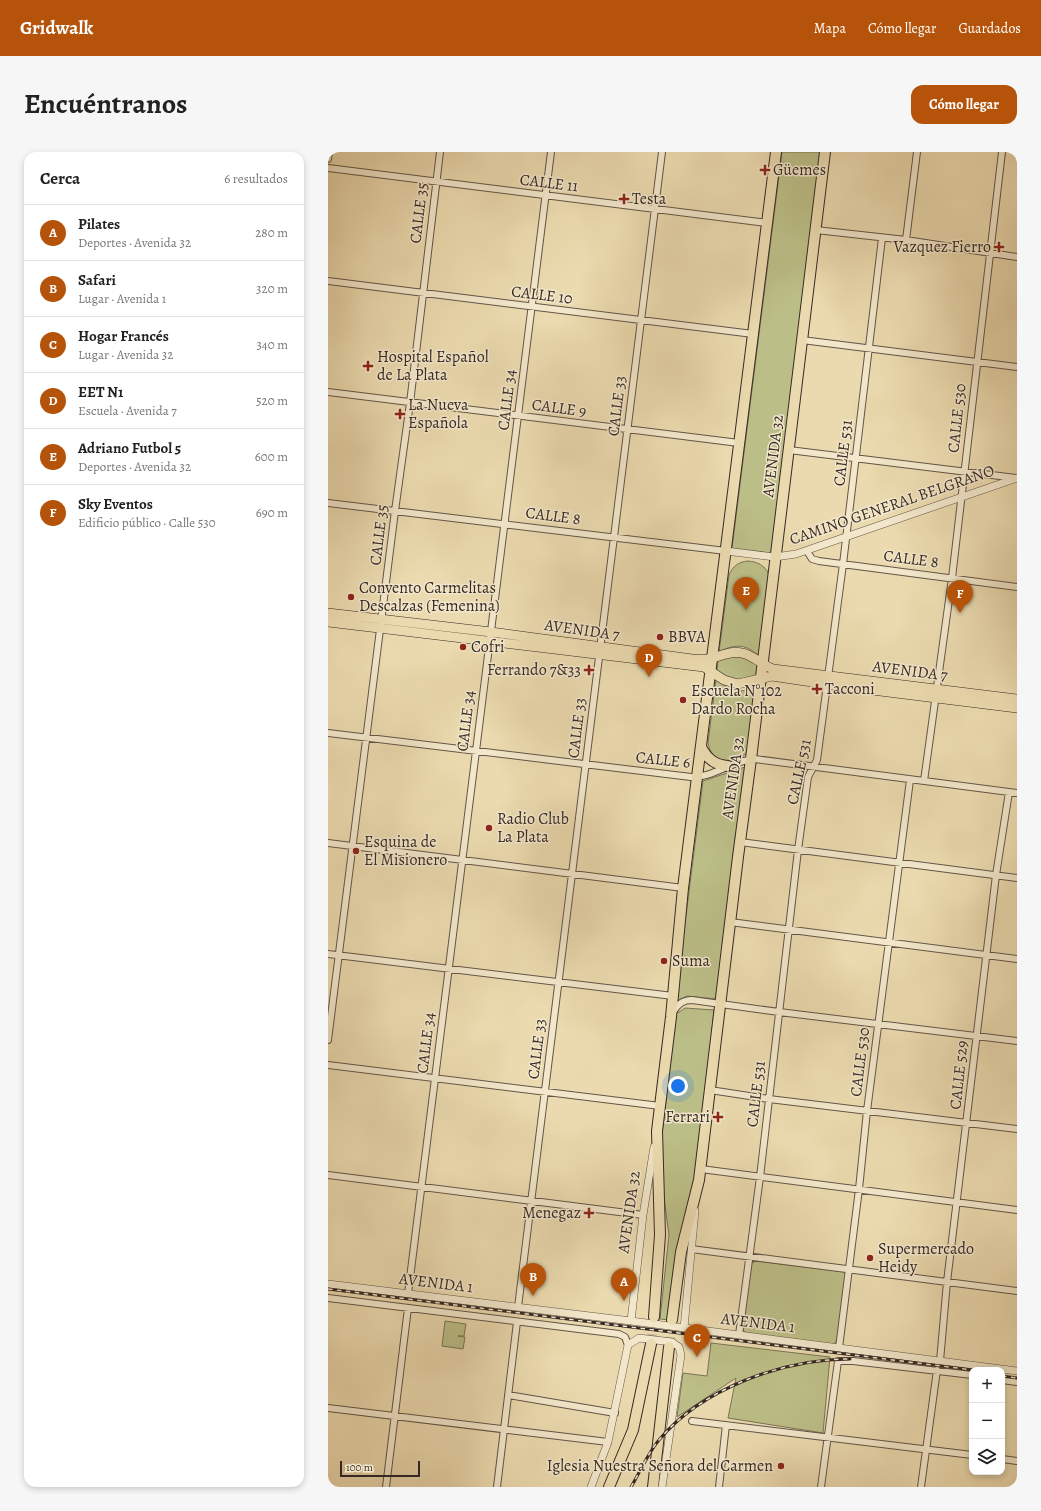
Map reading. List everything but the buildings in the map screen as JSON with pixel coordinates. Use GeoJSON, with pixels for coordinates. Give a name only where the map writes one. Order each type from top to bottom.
{"type":"FeatureCollection","features":[{"type":"Feature","properties":{"kind":"highway","name":"AVENIDA 32"},"geometry":{"type":"LineString","coordinates":[[654,1317],[660,1235],[657,1131],[671,1017],[683,888],[776,152]]}},
{"type":"Feature","properties":{"kind":"highway","name":"AVENIDA 32"},"geometry":{"type":"LineString","coordinates":[[672,1320],[681,1252],[697,1193],[826,152]]}},
{"type":"Feature","properties":{"kind":"highway"},"geometry":{"type":"LineString","coordinates":[[701,747],[711,760],[728,766]]}},
{"type":"Feature","properties":{"kind":"highway"},"geometry":{"type":"LineString","coordinates":[[609,1487],[629,1441],[636,1419],[651,1344]]}},
{"type":"Feature","properties":{"kind":"highway"},"geometry":{"type":"LineString","coordinates":[[653,1487],[674,1347]]}},
{"type":"Feature","properties":{"kind":"main road","name":"AVENIDA 7"},"geometry":{"type":"LineString","coordinates":[[328,613],[380,624]]}},
{"type":"Feature","properties":{"kind":"main road","name":"AVENIDA 7"},"geometry":{"type":"LineString","coordinates":[[328,622],[380,624],[600,651],[704,667],[724,680],[738,684],[750,682],[761,677],[772,676],[828,680],[936,693],[1017,699]]}},
{"type":"Feature","properties":{"kind":"main road","name":"AVENIDA 7"},"geometry":{"type":"LineString","coordinates":[[600,651],[704,660],[727,653],[739,652],[747,654],[762,665],[773,669],[828,680]]}},
{"type":"Feature","properties":{"kind":"main road","name":"AVENIDA 7"},"geometry":{"type":"LineString","coordinates":[[936,693],[1017,708]]}},
{"type":"Feature","properties":{"kind":"street"},"geometry":{"type":"LineString","coordinates":[[328,159],[329,152]]}},
{"type":"Feature","properties":{"kind":"street","name":"CALLE 35"},"geometry":{"type":"LineString","coordinates":[[328,1040],[380,624],[410,403],[440,152]]}},
{"type":"Feature","properties":{"kind":"street","name":"CALLE 34"},"geometry":{"type":"LineString","coordinates":[[408,1294],[551,152]]}},
{"type":"Feature","properties":{"kind":"street","name":"CALLE 33"},"geometry":{"type":"LineString","coordinates":[[518,1307],[662,152]]}},
{"type":"Feature","properties":{"kind":"street"},"geometry":{"type":"LineString","coordinates":[[906,240],[917,152]]}},
{"type":"Feature","properties":{"kind":"street","name":"CALLE 530"},"geometry":{"type":"LineString","coordinates":[[924,781],[952,578],[976,362],[991,253],[1002,152]]}},
{"type":"Feature","properties":{"kind":"street","name":"CALLE 11"},"geometry":{"type":"LineString","coordinates":[[328,168],[767,223]]}},
{"type":"Feature","properties":{"kind":"street"},"geometry":{"type":"LineString","coordinates":[[816,230],[906,240],[1017,257]]}},
{"type":"Feature","properties":{"kind":"street","name":"CALLE 531"},"geometry":{"type":"LineString","coordinates":[[739,1335],[760,1177],[798,850],[808,777],[817,760],[828,680],[855,457],[870,348],[882,238]]}},
{"type":"Feature","properties":{"kind":"street","name":"CALLE 10"},"geometry":{"type":"LineString","coordinates":[[328,281],[753,334]]}},
{"type":"Feature","properties":{"kind":"street"},"geometry":{"type":"LineString","coordinates":[[802,340],[1017,367]]}},
{"type":"Feature","properties":{"kind":"street","name":"CALLE 9"},"geometry":{"type":"LineString","coordinates":[[328,392],[739,443]]}},
{"type":"Feature","properties":{"kind":"street"},"geometry":{"type":"LineString","coordinates":[[789,450],[1017,478]]}},
{"type":"Feature","properties":{"kind":"street","name":"CAMINO GENERAL BELGRANO"},"geometry":{"type":"LineString","coordinates":[[775,557],[807,551],[1017,478]]}},
{"type":"Feature","properties":{"kind":"street","name":"CALLE 8"},"geometry":{"type":"LineString","coordinates":[[328,503],[775,557]]}},
{"type":"Feature","properties":{"kind":"street","name":"CALLE 8"},"geometry":{"type":"LineString","coordinates":[[807,551],[815,561],[1017,587]]}},
{"type":"Feature","properties":{"kind":"street","name":"CALLE 6"},"geometry":{"type":"LineString","coordinates":[[328,732],[697,777],[751,760],[814,766],[910,780],[1017,793]]}},
{"type":"Feature","properties":{"kind":"street","name":"CALLE 530"},"geometry":{"type":"LineString","coordinates":[[839,1348],[850,1269],[867,1111],[898,863],[910,780]]}},
{"type":"Feature","properties":{"kind":"street","name":"CALLE 529"},"geometry":{"type":"LineString","coordinates":[[940,1361],[947,1282],[996,875],[1009,792]]}},
{"type":"Feature","properties":{"kind":"street"},"geometry":{"type":"LineString","coordinates":[[740,842],[1017,878]]}},
{"type":"Feature","properties":{"kind":"street"},"geometry":{"type":"LineString","coordinates":[[328,843],[683,888]]}},
{"type":"Feature","properties":{"kind":"street"},"geometry":{"type":"LineString","coordinates":[[730,922],[1017,959]]}},
{"type":"Feature","properties":{"kind":"street"},"geometry":{"type":"LineString","coordinates":[[328,954],[673,996]]}},
{"type":"Feature","properties":{"kind":"street"},"geometry":{"type":"LineString","coordinates":[[671,1017],[678,1004],[687,1000],[1017,1041]]}},
{"type":"Feature","properties":{"kind":"street"},"geometry":{"type":"LineString","coordinates":[[328,1065],[660,1106]]}},
{"type":"Feature","properties":{"kind":"street"},"geometry":{"type":"LineString","coordinates":[[710,1090],[769,1099],[1017,1130]]}},
{"type":"Feature","properties":{"kind":"street","name":"AVENIDA 32"},"geometry":{"type":"LineString","coordinates":[[631,1321],[643,1215],[657,1131]]}},
{"type":"Feature","properties":{"kind":"street"},"geometry":{"type":"LineString","coordinates":[[700,1169],[1017,1210]]}},
{"type":"Feature","properties":{"kind":"street"},"geometry":{"type":"LineString","coordinates":[[328,1175],[643,1215]]}},
{"type":"Feature","properties":{"kind":"street","name":"AVENIDA 32"},"geometry":{"type":"LineString","coordinates":[[684,1328],[697,1193]]}},
{"type":"Feature","properties":{"kind":"street"},"geometry":{"type":"LineString","coordinates":[[691,1249],[1017,1291]]}},
{"type":"Feature","properties":{"kind":"street","name":"AVENIDA 1"},"geometry":{"type":"LineString","coordinates":[[328,1284],[631,1321],[1017,1371]]}},
{"type":"Feature","properties":{"kind":"street","name":"AVENIDA 1"},"geometry":{"type":"LineString","coordinates":[[328,1298],[619,1334],[625,1337],[628,1345]]}},
{"type":"Feature","properties":{"kind":"street"},"geometry":{"type":"LineString","coordinates":[[386,1487],[408,1308]]}},
{"type":"Feature","properties":{"kind":"street"},"geometry":{"type":"LineString","coordinates":[[497,1487],[517,1322]]}},
{"type":"Feature","properties":{"kind":"street"},"geometry":{"type":"LineString","coordinates":[[591,1487],[608,1442],[628,1345],[636,1339],[642,1338],[672,1342],[674,1347],[681,1355],[662,1487]]}},
{"type":"Feature","properties":{"kind":"street"},"geometry":{"type":"LineString","coordinates":[[821,1487],[838,1361],[853,1360],[969,1375]]}},
{"type":"Feature","properties":{"kind":"street"},"geometry":{"type":"LineString","coordinates":[[921,1487],[937,1370]]}},
{"type":"Feature","properties":{"kind":"street"},"geometry":{"type":"LineString","coordinates":[[1005,1380],[1017,1382]]}},
{"type":"Feature","properties":{"kind":"street"},"geometry":{"type":"LineString","coordinates":[[508,1395],[615,1413]]}},
{"type":"Feature","properties":{"kind":"street"},"geometry":{"type":"LineString","coordinates":[[328,1408],[608,1442]]}},
{"type":"Feature","properties":{"kind":"street"},"geometry":{"type":"LineString","coordinates":[[692,1421],[969,1455]]}},
{"type":"Feature","properties":{"kind":"street"},"geometry":{"type":"LineString","coordinates":[[719,1487],[726,1425]]}},
{"type":"Feature","properties":{"kind":"street"},"geometry":{"type":"LineString","coordinates":[[1005,1459],[1017,1460]]}},
{"type":"Feature","properties":{"kind":"green space"},"geometry":{"type":"Polygon","coordinates":[[[782,152],[822,152],[773,553],[733,550],[732,548],[782,152]]]}},
{"type":"Feature","properties":{"kind":"green space"},"geometry":{"type":"Polygon","coordinates":[[[748,561],[760,564],[769,574],[761,658],[751,650],[741,646],[731,647],[719,652],[729,575],[736,565],[741,562],[748,561]]]}},
{"type":"Feature","properties":{"kind":"green space"},"geometry":{"type":"Polygon","coordinates":[[[725,655],[750,657],[757,666],[757,675],[736,680],[726,677],[717,670],[718,661],[725,655]]]}},
{"type":"Feature","properties":{"kind":"green space"},"geometry":{"type":"Polygon","coordinates":[[[716,679],[730,689],[740,691],[757,686],[749,748],[745,755],[733,761],[726,762],[714,756],[708,743],[716,679]]]}},
{"type":"Feature","properties":{"kind":"green space"},"geometry":{"type":"Polygon","coordinates":[[[745,767],[717,999],[687,996],[675,1002],[703,781],[745,767]]]}},
{"type":"Feature","properties":{"kind":"green space"},"geometry":{"type":"Polygon","coordinates":[[[685,1008],[714,1010],[696,1183],[670,1320],[660,1319],[669,1235],[659,1161],[676,1014],[685,1008]]]}},
{"type":"Feature","properties":{"kind":"green space"},"geometry":{"type":"Polygon","coordinates":[[[756,1261],[845,1272],[847,1274],[838,1340],[832,1345],[747,1334],[743,1330],[750,1266],[756,1261]]]}},
{"type":"Feature","properties":{"kind":"green space"},"geometry":{"type":"Polygon","coordinates":[[[445,1321],[466,1324],[464,1336],[458,1336],[465,1337],[463,1349],[442,1346],[445,1321]]]}},
{"type":"Feature","properties":{"kind":"green space"},"geometry":{"type":"Polygon","coordinates":[[[711,1343],[830,1357],[823,1433],[728,1418],[736,1378],[677,1417],[683,1373],[707,1376],[711,1343]]]}},
{"type":"Feature","properties":{"kind":"tunnel"},"geometry":{"type":"LineString","coordinates":[[651,1344],[654,1317]]}},
{"type":"Feature","properties":{"kind":"tunnel"},"geometry":{"type":"LineString","coordinates":[[669,1347],[672,1320]]}},
{"type":"Feature","properties":{"kind":"railway"},"geometry":{"type":"LineString","coordinates":[[328,1289],[969,1369]]}},
{"type":"Feature","properties":{"kind":"railway"},"geometry":{"type":"LineString","coordinates":[[631,1487],[659,1440],[677,1422],[698,1405],[746,1380],[772,1371],[798,1364],[825,1360],[850,1359]]}},
{"type":"Feature","properties":{"kind":"railway"},"geometry":{"type":"LineString","coordinates":[[1005,1376],[1017,1378]]}},
{"type":"Feature","properties":{"kind":"place","name":"Güemes"},"geometry":{"type":"Point","coordinates":[765,170]}},
{"type":"Feature","properties":{"kind":"place","name":"Testa"},"geometry":{"type":"Point","coordinates":[624,199]}},
{"type":"Feature","properties":{"kind":"place","name":"Vazquez Fierro"},"geometry":{"type":"Point","coordinates":[999,247]}},
{"type":"Feature","properties":{"kind":"place","name":"Hospital Español de La Plata"},"geometry":{"type":"Point","coordinates":[368,366]}},
{"type":"Feature","properties":{"kind":"place","name":"La Nueva Española"},"geometry":{"type":"Point","coordinates":[400,414]}},
{"type":"Feature","properties":{"kind":"place","name":"Convento Carmelitas Descalzas (Femenina)"},"geometry":{"type":"Point","coordinates":[351,597]}},
{"type":"Feature","properties":{"kind":"place","name":"Adriano Futbol 5"},"geometry":{"type":"Point","coordinates":[746,610]}},
{"type":"Feature","properties":{"kind":"place","name":"Sky Eventos"},"geometry":{"type":"Point","coordinates":[960,613]}},
{"type":"Feature","properties":{"kind":"place","name":"BBVA"},"geometry":{"type":"Point","coordinates":[660,637]}},
{"type":"Feature","properties":{"kind":"place","name":"Cofri"},"geometry":{"type":"Point","coordinates":[463,647]}},
{"type":"Feature","properties":{"kind":"place","name":"Ferrando 7&33"},"geometry":{"type":"Point","coordinates":[589,670]}},
{"type":"Feature","properties":{"kind":"place","name":"EET N1"},"geometry":{"type":"Point","coordinates":[649,677]}},
{"type":"Feature","properties":{"kind":"place","name":"Tacconi"},"geometry":{"type":"Point","coordinates":[817,689]}},
{"type":"Feature","properties":{"kind":"place","name":"Escuela N°102 Dardo Rocha"},"geometry":{"type":"Point","coordinates":[683,700]}},
{"type":"Feature","properties":{"kind":"place","name":"Radio Club La Plata"},"geometry":{"type":"Point","coordinates":[489,828]}},
{"type":"Feature","properties":{"kind":"place","name":"Esquina de El Misionero"},"geometry":{"type":"Point","coordinates":[356,851]}},
{"type":"Feature","properties":{"kind":"place","name":"Suma"},"geometry":{"type":"Point","coordinates":[664,961]}},
{"type":"Feature","properties":{"kind":"place","name":"Ferrari"},"geometry":{"type":"Point","coordinates":[718,1117]}},
{"type":"Feature","properties":{"kind":"place","name":"Menegaz"},"geometry":{"type":"Point","coordinates":[589,1213]}},
{"type":"Feature","properties":{"kind":"place","name":"Supermercado Heidy"},"geometry":{"type":"Point","coordinates":[870,1258]}},
{"type":"Feature","properties":{"kind":"place","name":"Safari"},"geometry":{"type":"Point","coordinates":[533,1296]}},
{"type":"Feature","properties":{"kind":"place","name":"Pilates"},"geometry":{"type":"Point","coordinates":[624,1301]}},
{"type":"Feature","properties":{"kind":"place","name":"Hogar Francés"},"geometry":{"type":"Point","coordinates":[697,1357]}},
{"type":"Feature","properties":{"kind":"place","name":"Iglesia Nuestra Señora del Carmen"},"geometry":{"type":"Point","coordinates":[781,1466]}}]}
